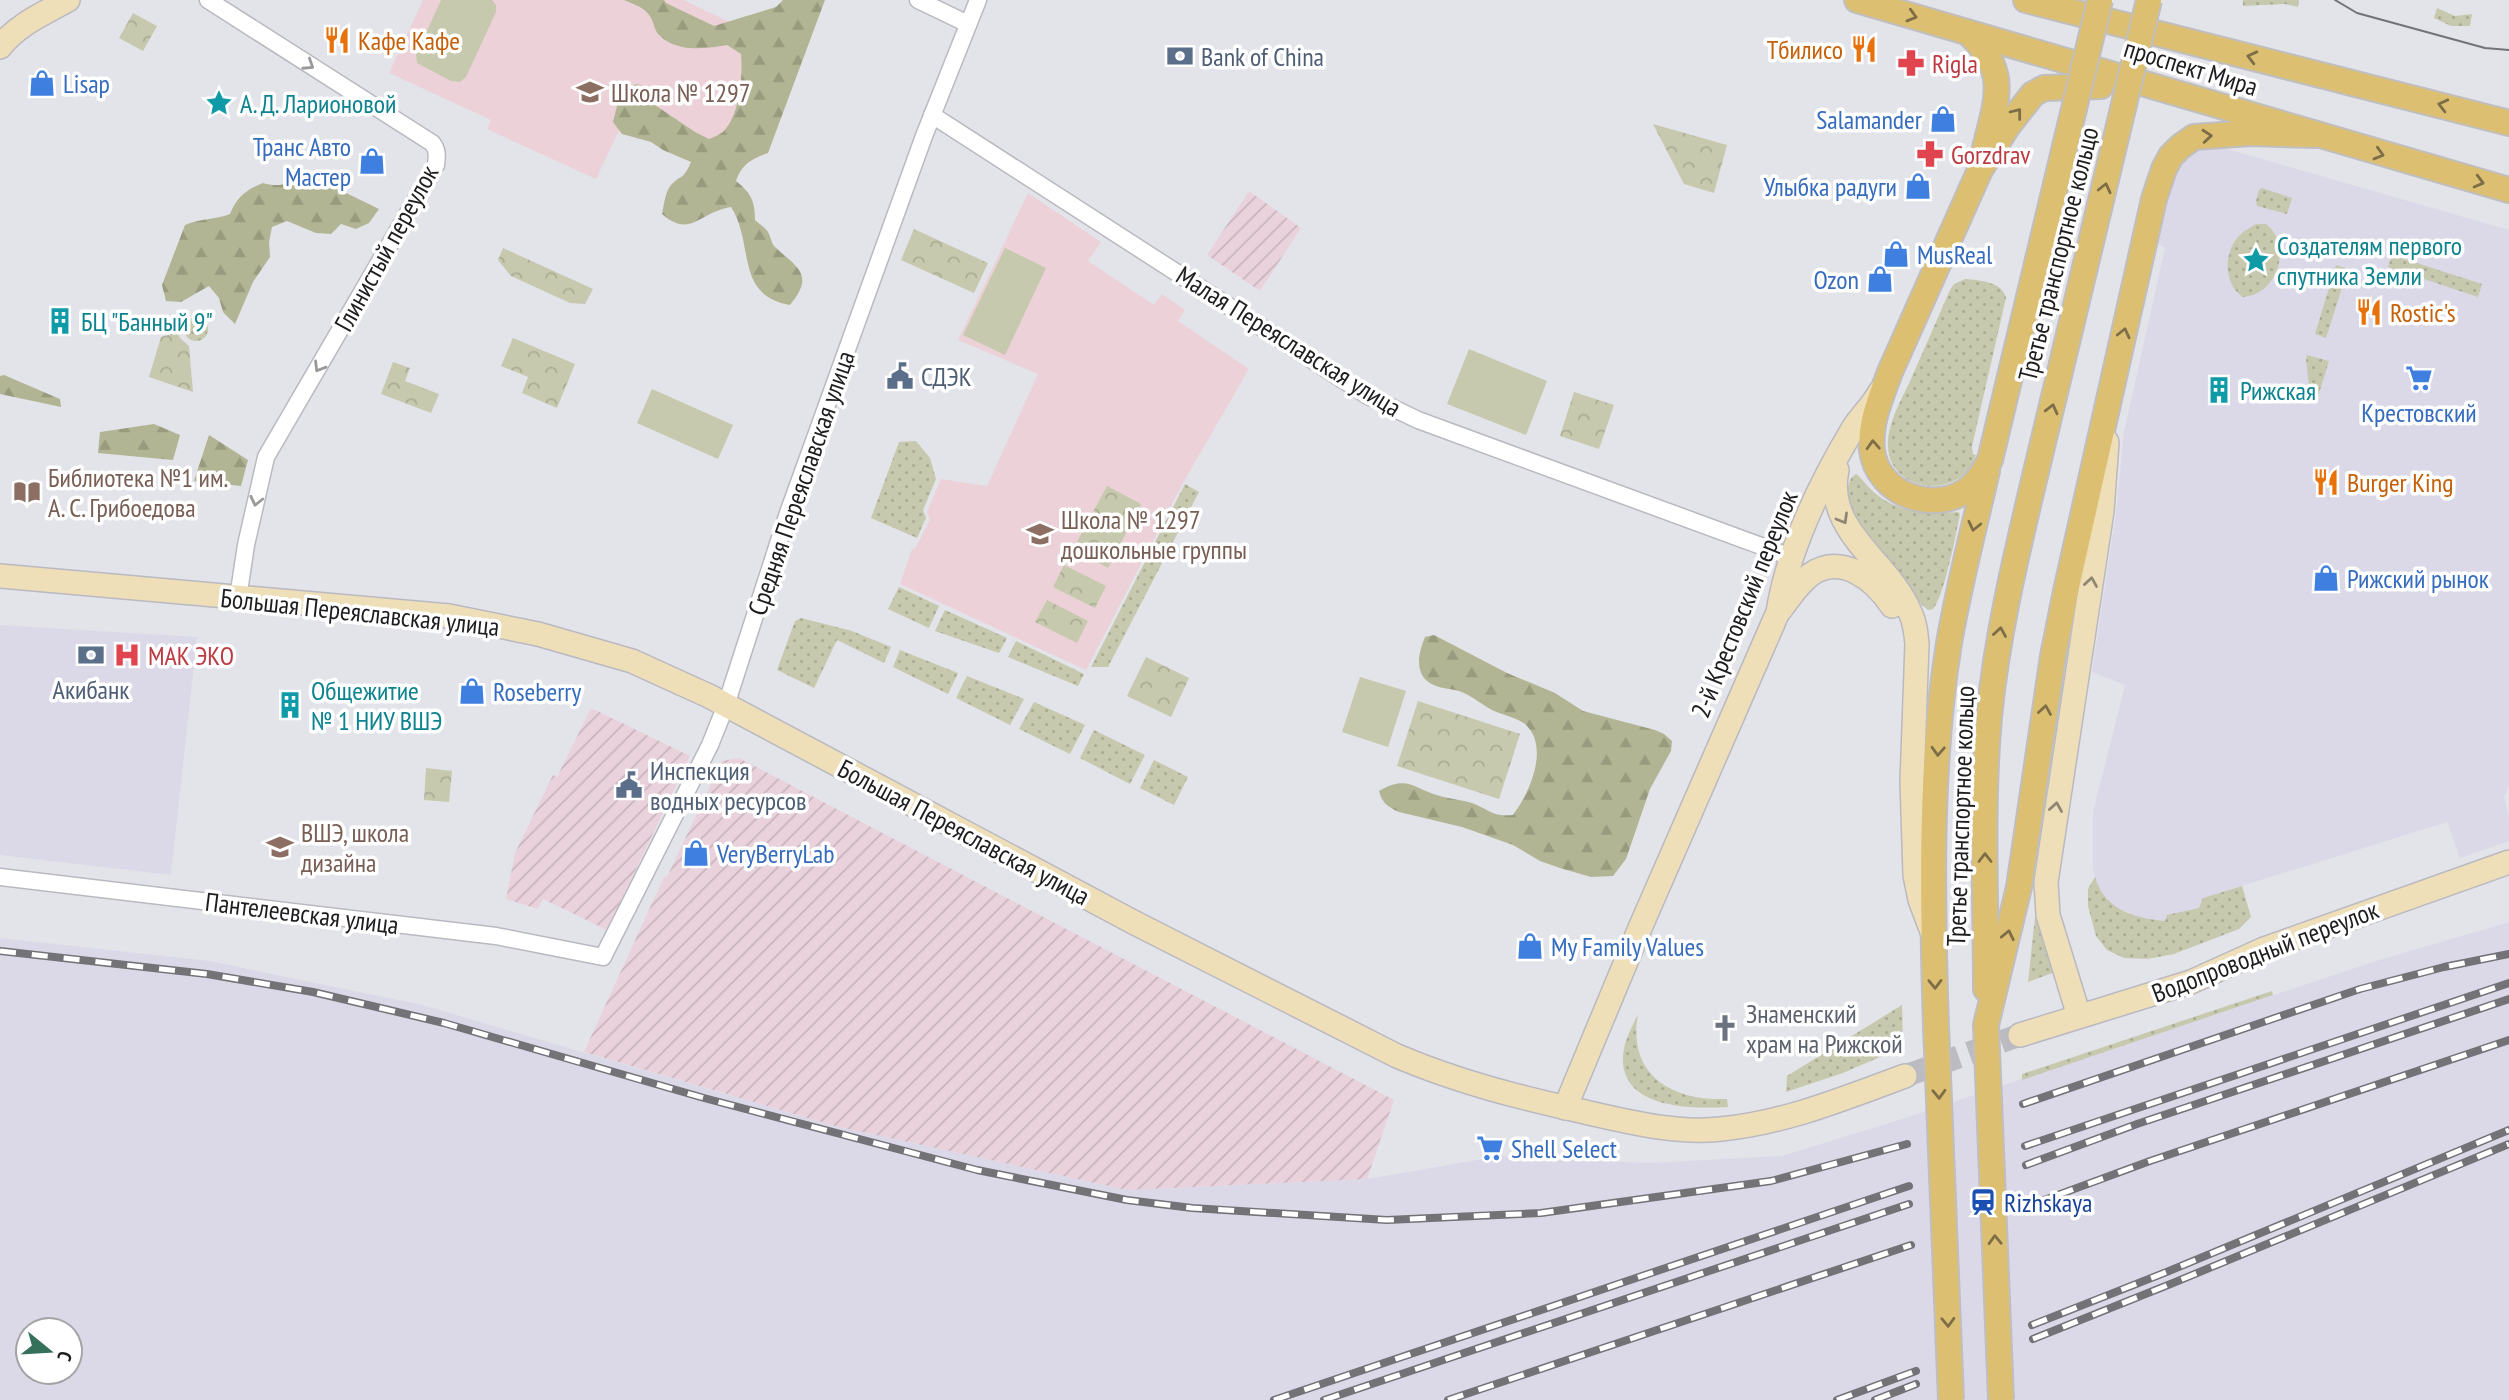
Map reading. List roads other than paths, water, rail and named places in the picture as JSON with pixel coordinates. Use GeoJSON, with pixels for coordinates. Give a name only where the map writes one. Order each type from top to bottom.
{"type":"FeatureCollection","features":[{"type":"Feature","properties":{"kind":"main road"},"geometry":{"type":"LineString","coordinates":[[0,47],[10,33],[23,24],[68,0]]}},
{"type":"Feature","properties":{"kind":"main road","name":"проспект Мира"},"geometry":{"type":"LineString","coordinates":[[1857,0],[2509,190]]}},
{"type":"Feature","properties":{"kind":"main road","name":"проспект Мира"},"geometry":{"type":"LineString","coordinates":[[2026,0],[2509,123]]}},
{"type":"Feature","properties":{"kind":"main road","name":"Третье транспортное кольцо"},"geometry":{"type":"LineString","coordinates":[[1951,1400],[1934,943],[1935,803],[1940,715],[1959,593],[2100,0]]}},
{"type":"Feature","properties":{"kind":"main road","name":"Третье транспортное кольцо"},"geometry":{"type":"LineString","coordinates":[[2001,1400],[1986,1025],[1985,803],[1989,718],[2005,603],[2149,0]]}},
{"type":"Feature","properties":{"kind":"main road","name":"2-й Крестовский переулок"},"geometry":{"type":"LineString","coordinates":[[1966,32],[1988,54],[1997,73],[1998,85],[1980,170]]}},
{"type":"Feature","properties":{"kind":"main road","name":"2-й Крестовский переулок"},"geometry":{"type":"LineString","coordinates":[[1565,1108],[1778,612],[1791,557],[1854,428],[1878,396],[1890,372],[1980,170],[2020,109],[2033,94],[2044,88],[2148,86]]}},
{"type":"Feature","properties":{"kind":"main road"},"geometry":{"type":"LineString","coordinates":[[1986,1025],[2019,887],[2053,656],[2154,199],[2164,169],[2171,156],[2194,137],[2250,133],[2314,135]]}},
{"type":"Feature","properties":{"kind":"main road"},"geometry":{"type":"LineString","coordinates":[[1890,372],[1873,423],[1871,439],[1876,466],[1890,484],[1911,497],[1942,501],[1956,497],[1975,483],[1990,460]]}},
{"type":"Feature","properties":{"kind":"main road"},"geometry":{"type":"LineString","coordinates":[[2079,1016],[2048,915],[2046,882],[2102,512],[2109,400]]}},
{"type":"Feature","properties":{"kind":"main road"},"geometry":{"type":"LineString","coordinates":[[1841,453],[1834,495],[1837,508],[1850,530],[1899,592],[1910,610],[1915,626],[1917,644],[1912,782],[1916,887],[1934,943]]}},
{"type":"Feature","properties":{"kind":"main road"},"geometry":{"type":"LineString","coordinates":[[1778,612],[1798,586],[1822,568],[1841,566],[1864,576],[1889,602],[1903,631],[1913,704]]}},
{"type":"Feature","properties":{"kind":"main road","name":"Большая Переяславская улица"},"geometry":{"type":"LineString","coordinates":[[0,576],[449,616],[538,634],[632,662],[682,682],[1135,923],[1397,1056],[1472,1084],[1565,1108],[1671,1129],[1697,1131],[1723,1129],[1784,1117],[1905,1076]]}},
{"type":"Feature","properties":{"kind":"main road","name":"Водопроводный переулок"},"geometry":{"type":"LineString","coordinates":[[2020,1035],[2191,982],[2264,949],[2509,862]]}},
{"type":"Feature","properties":{"kind":"street","name":"Глинистый переулок"},"geometry":{"type":"LineString","coordinates":[[208,0],[432,143],[437,156],[436,164],[266,457],[246,545],[238,598]]}},
{"type":"Feature","properties":{"kind":"street"},"geometry":{"type":"LineString","coordinates":[[918,0],[968,24]]}},
{"type":"Feature","properties":{"kind":"street","name":"Средняя Переяславская улица"},"geometry":{"type":"LineString","coordinates":[[603,957],[710,745],[726,705],[788,513],[932,115],[978,0]]}},
{"type":"Feature","properties":{"kind":"street","name":"Малая Переяславская улица"},"geometry":{"type":"LineString","coordinates":[[932,115],[1368,396],[1431,425],[1791,557]]}},
{"type":"Feature","properties":{"kind":"street","name":"Пантелеевская улица"},"geometry":{"type":"LineString","coordinates":[[0,877],[496,936],[603,957]]}},
{"type":"Feature","properties":{"kind":"tunnel"},"geometry":{"type":"LineString","coordinates":[[1905,1076],[2020,1035]]}},
{"type":"Feature","properties":{"kind":"tram line"},"geometry":{"type":"LineString","coordinates":[[2335,0],[2357,13],[2485,48],[2509,50]]}},
{"type":"Feature","properties":{"kind":"railway"},"geometry":{"type":"LineString","coordinates":[[0,951],[207,974],[313,992],[444,1023],[704,1098],[977,1170],[1127,1200],[1192,1208],[1387,1220],[1541,1213],[1771,1181],[1907,1144]]}},
{"type":"Feature","properties":{"kind":"railway"},"geometry":{"type":"LineString","coordinates":[[2023,1104],[2360,989],[2444,967],[2509,954]]}},
{"type":"Feature","properties":{"kind":"railway"},"geometry":{"type":"LineString","coordinates":[[2025,1146],[2509,983]]}},
{"type":"Feature","properties":{"kind":"railway"},"geometry":{"type":"LineString","coordinates":[[2026,1165],[2137,1124],[2509,999]]}},
{"type":"Feature","properties":{"kind":"railway"},"geometry":{"type":"LineString","coordinates":[[2028,1206],[2150,1161],[2509,1040]]}},
{"type":"Feature","properties":{"kind":"railway"},"geometry":{"type":"LineString","coordinates":[[2032,1325],[2509,1130]]}},
{"type":"Feature","properties":{"kind":"railway"},"geometry":{"type":"LineString","coordinates":[[2033,1339],[2509,1144]]}},
{"type":"Feature","properties":{"kind":"railway"},"geometry":{"type":"LineString","coordinates":[[1274,1400],[1909,1186]]}},
{"type":"Feature","properties":{"kind":"railway"},"geometry":{"type":"LineString","coordinates":[[1324,1400],[1909,1204]]}},
{"type":"Feature","properties":{"kind":"railway"},"geometry":{"type":"LineString","coordinates":[[1448,1400],[1911,1245]]}},
{"type":"Feature","properties":{"kind":"railway"},"geometry":{"type":"LineString","coordinates":[[1837,1400],[1916,1371]]}},
{"type":"Feature","properties":{"kind":"railway"},"geometry":{"type":"LineString","coordinates":[[1875,1400],[1916,1384]]}},
{"type":"Feature","properties":{"kind":"place","name":"Кафе Кафе"},"geometry":{"type":"Point","coordinates":[337,40]}},
{"type":"Feature","properties":{"kind":"place","name":"Тбилисо"},"geometry":{"type":"Point","coordinates":[1864,49]}},
{"type":"Feature","properties":{"kind":"place","name":"Bank of China"},"geometry":{"type":"Point","coordinates":[1180,56]}},
{"type":"Feature","properties":{"kind":"place","name":"Rigla"},"geometry":{"type":"Point","coordinates":[1911,63]}},
{"type":"Feature","properties":{"kind":"place","name":"Lisap"},"geometry":{"type":"Point","coordinates":[42,83]}},
{"type":"Feature","properties":{"kind":"place","name":"Школа № 1297"},"geometry":{"type":"Point","coordinates":[590,92]}},
{"type":"Feature","properties":{"kind":"place","name":"А. Д. Ларионовой"},"geometry":{"type":"Point","coordinates":[219,103]}},
{"type":"Feature","properties":{"kind":"place","name":"Salamander"},"geometry":{"type":"Point","coordinates":[1943,119]}},
{"type":"Feature","properties":{"kind":"place","name":"Gorzdrav"},"geometry":{"type":"Point","coordinates":[1930,154]}},
{"type":"Feature","properties":{"kind":"place","name":"Транс Авто Мастер"},"geometry":{"type":"Point","coordinates":[372,161]}},
{"type":"Feature","properties":{"kind":"place","name":"Улыбка радуги"},"geometry":{"type":"Point","coordinates":[1918,186]}},
{"type":"Feature","properties":{"kind":"place","name":"MusReal"},"geometry":{"type":"Point","coordinates":[1896,254]}},
{"type":"Feature","properties":{"kind":"place","name":"Создателям первого спутника Земли"},"geometry":{"type":"Point","coordinates":[2256,260]}},
{"type":"Feature","properties":{"kind":"place","name":"Ozon"},"geometry":{"type":"Point","coordinates":[1880,279]}},
{"type":"Feature","properties":{"kind":"place","name":"Rostic's"},"geometry":{"type":"Point","coordinates":[2369,312]}},
{"type":"Feature","properties":{"kind":"place","name":"БЦ \"Банный 9\""},"geometry":{"type":"Point","coordinates":[60,321]}},
{"type":"Feature","properties":{"kind":"place","name":"СДЭК"},"geometry":{"type":"Point","coordinates":[900,376]}},
{"type":"Feature","properties":{"kind":"place","name":"Крестовский"},"geometry":{"type":"Point","coordinates":[2419,378]}},
{"type":"Feature","properties":{"kind":"place","name":"Рижская"},"geometry":{"type":"Point","coordinates":[2219,390]}},
{"type":"Feature","properties":{"kind":"place","name":"Burger King"},"geometry":{"type":"Point","coordinates":[2326,482]}},
{"type":"Feature","properties":{"kind":"place","name":"Библиотека №1 им. А. С. Грибоедова"},"geometry":{"type":"Point","coordinates":[27,492]}},
{"type":"Feature","properties":{"kind":"place","name":"Школа № 1297 дошкольные группы"},"geometry":{"type":"Point","coordinates":[1040,534]}},
{"type":"Feature","properties":{"kind":"place","name":"Рижский рынок"},"geometry":{"type":"Point","coordinates":[2326,578]}},
{"type":"Feature","properties":{"kind":"place","name":"Акибанк"},"geometry":{"type":"Point","coordinates":[91,655]}},
{"type":"Feature","properties":{"kind":"place","name":"МАК ЭКО"},"geometry":{"type":"Point","coordinates":[127,655]}},
{"type":"Feature","properties":{"kind":"place","name":"Roseberry"},"geometry":{"type":"Point","coordinates":[472,691]}},
{"type":"Feature","properties":{"kind":"place","name":"Общежитие № 1 НИУ ВШЭ"},"geometry":{"type":"Point","coordinates":[290,705]}},
{"type":"Feature","properties":{"kind":"place","name":"Инспекция водных ресурсов"},"geometry":{"type":"Point","coordinates":[629,785]}},
{"type":"Feature","properties":{"kind":"place","name":"ВШЭ, школа дизайна"},"geometry":{"type":"Point","coordinates":[280,847]}},
{"type":"Feature","properties":{"kind":"place","name":"VeryBerryLab"},"geometry":{"type":"Point","coordinates":[696,853]}},
{"type":"Feature","properties":{"kind":"place","name":"My Family Values"},"geometry":{"type":"Point","coordinates":[1530,946]}},
{"type":"Feature","properties":{"kind":"place","name":"Знаменский храм на Рижской"},"geometry":{"type":"Point","coordinates":[1725,1028]}},
{"type":"Feature","properties":{"kind":"place","name":"Shell Select"},"geometry":{"type":"Point","coordinates":[1490,1148]}},
{"type":"Feature","properties":{"kind":"place","name":"Rizhskaya"},"geometry":{"type":"Point","coordinates":[1983,1202]}}]}
